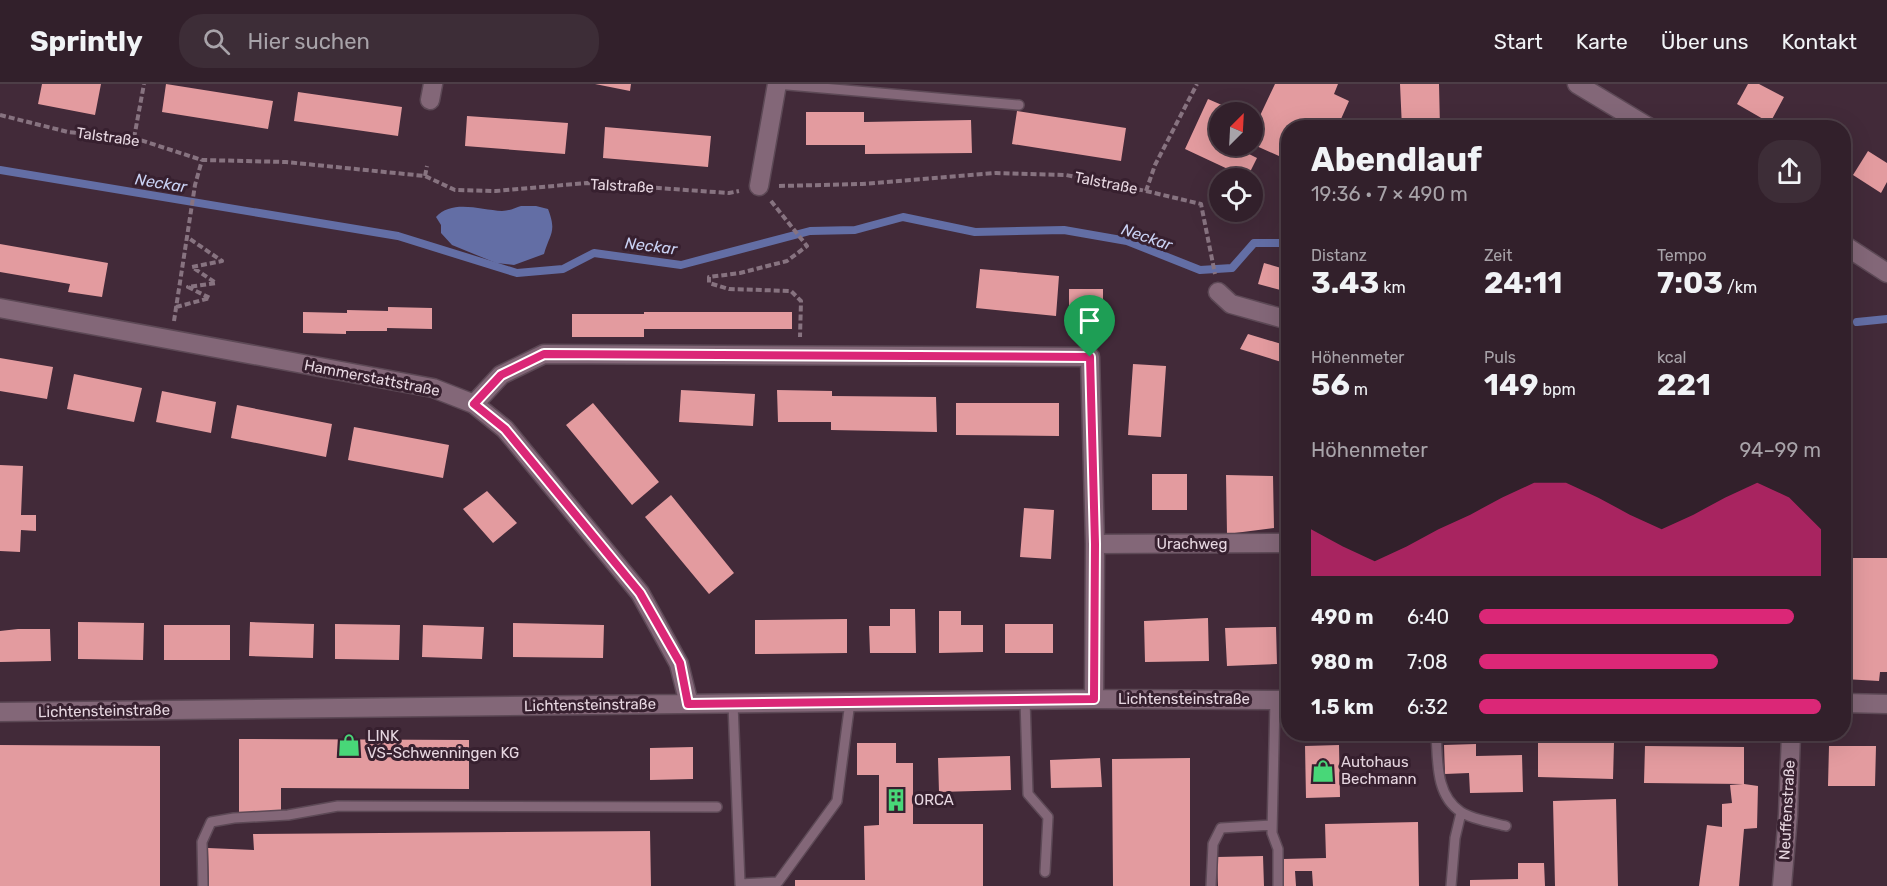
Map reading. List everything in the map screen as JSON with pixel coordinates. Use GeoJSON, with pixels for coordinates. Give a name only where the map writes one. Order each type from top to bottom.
{"type":"FeatureCollection","features":[{"type":"Feature","properties":{"kind":"street"},"geometry":{"type":"LineString","coordinates":[[759,186],[777,84]]}},
{"type":"Feature","properties":{"kind":"street"},"geometry":{"type":"LineString","coordinates":[[1577,84],[1637,120]]}},
{"type":"Feature","properties":{"kind":"street"},"geometry":{"type":"LineString","coordinates":[[1851,250],[1887,273]]}},
{"type":"Feature","properties":{"kind":"street"},"geometry":{"type":"LineString","coordinates":[[1218,292],[1231,304],[1281,318]]}},
{"type":"Feature","properties":{"kind":"street","name":"Hammerstattstraße"},"geometry":{"type":"LineString","coordinates":[[0,308],[433,388],[474,404],[505,429],[640,593],[680,663],[688,704]]}},
{"type":"Feature","properties":{"kind":"street"},"geometry":{"type":"LineString","coordinates":[[474,404],[501,375],[544,354],[1090,357],[1095,544],[1094,699]]}},
{"type":"Feature","properties":{"kind":"street","name":"Urachweg"},"geometry":{"type":"LineString","coordinates":[[1095,544],[1281,543]]}},
{"type":"Feature","properties":{"kind":"street","name":"Lichtensteinstraße"},"geometry":{"type":"LineString","coordinates":[[0,712],[1094,699],[1281,700]]}},
{"type":"Feature","properties":{"kind":"street"},"geometry":{"type":"LineString","coordinates":[[1851,703],[1887,704]]}},
{"type":"Feature","properties":{"kind":"street","name":"Neuffenstraße"},"geometry":{"type":"LineString","coordinates":[[1782,886],[1791,741]]}},
{"type":"Feature","properties":{"kind":"lane"},"geometry":{"type":"LineString","coordinates":[[777,84],[1019,105]]}},
{"type":"Feature","properties":{"kind":"lane"},"geometry":{"type":"LineString","coordinates":[[1025,700],[1028,794],[1048,817],[1045,872]]}},
{"type":"Feature","properties":{"kind":"lane"},"geometry":{"type":"LineString","coordinates":[[734,704],[740,884],[778,882],[837,801],[850,702]]}},
{"type":"Feature","properties":{"kind":"lane"},"geometry":{"type":"LineString","coordinates":[[1278,886],[1278,849],[1272,833],[1272,825],[1281,712]]}},
{"type":"Feature","properties":{"kind":"lane"},"geometry":{"type":"LineString","coordinates":[[1437,741],[1441,786],[1448,800],[1461,813],[1506,826]]}},
{"type":"Feature","properties":{"kind":"lane"},"geometry":{"type":"LineString","coordinates":[[203,886],[202,842],[211,822],[234,818],[288,815],[338,806],[717,807]]}},
{"type":"Feature","properties":{"kind":"lane"},"geometry":{"type":"LineString","coordinates":[[1451,886],[1455,838],[1461,813]]}},
{"type":"Feature","properties":{"kind":"lane"},"geometry":{"type":"LineString","coordinates":[[1211,886],[1212,844],[1221,828],[1272,825]]}},
{"type":"Feature","properties":{"kind":"path"},"geometry":{"type":"LineString","coordinates":[[134,138],[144,84]]}},
{"type":"Feature","properties":{"kind":"path"},"geometry":{"type":"LineString","coordinates":[[1146,191],[1155,165],[1197,84]]}},
{"type":"Feature","properties":{"kind":"path","name":"Talstraße"},"geometry":{"type":"LineString","coordinates":[[0,115],[68,132],[134,138],[201,160],[286,162],[425,176],[455,190],[496,191],[588,183],[729,193],[759,186],[862,184],[996,173],[1066,175],[1201,204],[1210,252]]}},
{"type":"Feature","properties":{"kind":"path"},"geometry":{"type":"LineString","coordinates":[[187,237],[222,261],[192,267],[216,283],[188,287],[210,298],[176,307],[195,185],[201,160]]}},
{"type":"Feature","properties":{"kind":"path"},"geometry":{"type":"LineString","coordinates":[[425,176],[427,166]]}},
{"type":"Feature","properties":{"kind":"path"},"geometry":{"type":"LineString","coordinates":[[775,206],[807,246],[787,261],[740,273],[709,277],[709,283],[729,289],[791,291],[801,301],[800,356]]}},
{"type":"Feature","properties":{"kind":"water"},"geometry":{"type":"Polygon","coordinates":[[[521,206],[548,209],[552,228],[544,254],[514,265],[496,263],[452,245],[441,233],[441,225],[436,217],[450,208],[502,211],[521,206]]]}},
{"type":"Feature","properties":{"kind":"building"},"geometry":{"type":"Polygon","coordinates":[[[42,84],[101,84],[95,115],[38,104],[42,84]]]}},
{"type":"Feature","properties":{"kind":"building"},"geometry":{"type":"Polygon","coordinates":[[[166,84],[273,101],[268,129],[162,112],[166,84]]]}},
{"type":"Feature","properties":{"kind":"building"},"geometry":{"type":"Polygon","coordinates":[[[595,84],[631,84],[630,91],[595,84]]]}},
{"type":"Feature","properties":{"kind":"building"},"geometry":{"type":"Polygon","coordinates":[[[1275,84],[1338,84],[1334,94],[1349,101],[1341,120],[1281,120],[1281,157],[1263,149],[1263,109],[1275,84]]]}},
{"type":"Feature","properties":{"kind":"building"},"geometry":{"type":"Polygon","coordinates":[[[1400,84],[1439,84],[1440,120],[1402,120],[1400,84]]]}},
{"type":"Feature","properties":{"kind":"building"},"geometry":{"type":"Polygon","coordinates":[[[1748,84],[1759,84],[1784,97],[1772,120],[1765,120],[1737,104],[1748,84]]]}},
{"type":"Feature","properties":{"kind":"building"},"geometry":{"type":"Polygon","coordinates":[[[298,92],[402,107],[398,136],[294,121],[298,92]]]}},
{"type":"Feature","properties":{"kind":"building"},"geometry":{"type":"Polygon","coordinates":[[[1208,99],[1215,102],[1209,102],[1209,156],[1253,156],[1257,158],[1252,168],[1226,168],[1185,149],[1208,99]]]}},
{"type":"Feature","properties":{"kind":"building"},"geometry":{"type":"Polygon","coordinates":[[[1017,111],[1126,128],[1121,161],[1012,144],[1017,111]]]}},
{"type":"Feature","properties":{"kind":"building"},"geometry":{"type":"Polygon","coordinates":[[[806,112],[864,112],[864,122],[971,120],[972,153],[865,154],[865,145],[806,145],[806,112]]]}},
{"type":"Feature","properties":{"kind":"building"},"geometry":{"type":"Polygon","coordinates":[[[467,116],[568,123],[565,154],[465,146],[467,116]]]}},
{"type":"Feature","properties":{"kind":"building"},"geometry":{"type":"Polygon","coordinates":[[[605,127],[711,136],[708,167],[603,158],[605,127]]]}},
{"type":"Feature","properties":{"kind":"building"},"geometry":{"type":"Polygon","coordinates":[[[1868,151],[1887,163],[1887,182],[1881,193],[1853,175],[1868,151]]]}},
{"type":"Feature","properties":{"kind":"building"},"geometry":{"type":"Polygon","coordinates":[[[0,244],[108,263],[102,297],[68,292],[70,284],[0,272],[0,244]]]}},
{"type":"Feature","properties":{"kind":"building"},"geometry":{"type":"Polygon","coordinates":[[[1264,263],[1281,268],[1281,290],[1258,284],[1264,263]]]}},
{"type":"Feature","properties":{"kind":"building"},"geometry":{"type":"Polygon","coordinates":[[[980,269],[1059,276],[1056,316],[976,308],[980,269]]]}},
{"type":"Feature","properties":{"kind":"building"},"geometry":{"type":"Polygon","coordinates":[[[1069,289],[1103,289],[1103,330],[1069,330],[1069,289]]]}},
{"type":"Feature","properties":{"kind":"building"},"geometry":{"type":"Polygon","coordinates":[[[388,307],[432,308],[432,329],[387,328],[387,331],[346,331],[346,334],[303,333],[303,312],[388,311],[388,307]]]}},
{"type":"Feature","properties":{"kind":"building"},"geometry":{"type":"Polygon","coordinates":[[[644,312],[792,312],[792,329],[644,329],[644,337],[572,337],[572,314],[644,314],[644,312]]]}},
{"type":"Feature","properties":{"kind":"building"},"geometry":{"type":"Polygon","coordinates":[[[1248,334],[1281,344],[1281,362],[1240,349],[1248,334]]]}},
{"type":"Feature","properties":{"kind":"building"},"geometry":{"type":"Polygon","coordinates":[[[0,358],[53,367],[47,399],[0,391],[0,358]]]}},
{"type":"Feature","properties":{"kind":"building"},"geometry":{"type":"Polygon","coordinates":[[[1133,364],[1166,366],[1161,437],[1128,435],[1133,364]]]}},
{"type":"Feature","properties":{"kind":"building"},"geometry":{"type":"Polygon","coordinates":[[[74,374],[142,388],[134,422],[67,409],[74,374]]]}},
{"type":"Feature","properties":{"kind":"building"},"geometry":{"type":"Polygon","coordinates":[[[681,390],[755,394],[753,426],[679,422],[681,390]]]}},
{"type":"Feature","properties":{"kind":"building"},"geometry":{"type":"Polygon","coordinates":[[[777,390],[832,391],[832,396],[936,397],[937,432],[831,430],[831,422],[778,422],[777,390]]]}},
{"type":"Feature","properties":{"kind":"building"},"geometry":{"type":"Polygon","coordinates":[[[162,391],[216,402],[211,433],[156,422],[162,391]]]}},
{"type":"Feature","properties":{"kind":"building"},"geometry":{"type":"Polygon","coordinates":[[[593,403],[659,482],[632,505],[566,425],[593,403]]]}},
{"type":"Feature","properties":{"kind":"building"},"geometry":{"type":"Polygon","coordinates":[[[956,403],[1059,403],[1059,436],[956,435],[956,403]]]}},
{"type":"Feature","properties":{"kind":"building"},"geometry":{"type":"Polygon","coordinates":[[[237,405],[332,424],[326,457],[231,438],[237,405]]]}},
{"type":"Feature","properties":{"kind":"building"},"geometry":{"type":"Polygon","coordinates":[[[354,427],[449,445],[443,478],[348,460],[354,427]]]}},
{"type":"Feature","properties":{"kind":"building"},"geometry":{"type":"Polygon","coordinates":[[[0,465],[23,466],[21,515],[36,515],[36,531],[21,530],[20,552],[0,551],[0,465]]]}},
{"type":"Feature","properties":{"kind":"building"},"geometry":{"type":"Polygon","coordinates":[[[1152,474],[1187,474],[1187,510],[1152,510],[1152,474]]]}},
{"type":"Feature","properties":{"kind":"building"},"geometry":{"type":"Polygon","coordinates":[[[1226,475],[1273,476],[1274,528],[1227,534],[1226,475]]]}},
{"type":"Feature","properties":{"kind":"building"},"geometry":{"type":"Polygon","coordinates":[[[487,491],[517,523],[493,543],[463,509],[487,491]]]}},
{"type":"Feature","properties":{"kind":"building"},"geometry":{"type":"Polygon","coordinates":[[[671,495],[734,573],[709,594],[645,517],[671,495]]]}},
{"type":"Feature","properties":{"kind":"building"},"geometry":{"type":"Polygon","coordinates":[[[1024,508],[1054,510],[1051,559],[1020,557],[1024,508]]]}},
{"type":"Feature","properties":{"kind":"building"},"geometry":{"type":"Polygon","coordinates":[[[1851,558],[1887,558],[1887,672],[1880,672],[1879,681],[1851,679],[1851,558]]]}},
{"type":"Feature","properties":{"kind":"building"},"geometry":{"type":"Polygon","coordinates":[[[890,609],[915,609],[916,653],[870,653],[869,626],[890,626],[890,609]]]}},
{"type":"Feature","properties":{"kind":"building"},"geometry":{"type":"Polygon","coordinates":[[[939,611],[961,611],[961,625],[983,625],[983,652],[939,653],[939,611]]]}},
{"type":"Feature","properties":{"kind":"building"},"geometry":{"type":"Polygon","coordinates":[[[1208,618],[1209,661],[1145,662],[1144,621],[1208,618]]]}},
{"type":"Feature","properties":{"kind":"building"},"geometry":{"type":"Polygon","coordinates":[[[847,619],[847,653],[755,654],[755,620],[847,619]]]}},
{"type":"Feature","properties":{"kind":"building"},"geometry":{"type":"Polygon","coordinates":[[[78,622],[144,623],[143,660],[78,659],[78,622]]]}},
{"type":"Feature","properties":{"kind":"building"},"geometry":{"type":"Polygon","coordinates":[[[250,622],[314,624],[313,658],[249,656],[250,622]]]}},
{"type":"Feature","properties":{"kind":"building"},"geometry":{"type":"Polygon","coordinates":[[[513,623],[604,625],[603,658],[513,657],[513,623]]]}},
{"type":"Feature","properties":{"kind":"building"},"geometry":{"type":"Polygon","coordinates":[[[335,624],[400,625],[399,660],[335,659],[335,624]]]}},
{"type":"Feature","properties":{"kind":"building"},"geometry":{"type":"Polygon","coordinates":[[[1005,624],[1053,624],[1053,653],[1005,653],[1005,624]]]}},
{"type":"Feature","properties":{"kind":"building"},"geometry":{"type":"Polygon","coordinates":[[[164,625],[230,625],[230,660],[164,660],[164,625]]]}},
{"type":"Feature","properties":{"kind":"building"},"geometry":{"type":"Polygon","coordinates":[[[423,625],[484,627],[482,659],[422,657],[423,625]]]}},
{"type":"Feature","properties":{"kind":"building"},"geometry":{"type":"Polygon","coordinates":[[[1276,627],[1277,664],[1227,666],[1225,628],[1276,627]]]}},
{"type":"Feature","properties":{"kind":"building"},"geometry":{"type":"Polygon","coordinates":[[[50,629],[51,661],[0,662],[0,631],[50,629]]]}},
{"type":"Feature","properties":{"kind":"building"},"geometry":{"type":"Polygon","coordinates":[[[239,739],[469,740],[469,789],[281,788],[281,813],[239,812],[239,739]]]}},
{"type":"Feature","properties":{"kind":"building"},"geometry":{"type":"Polygon","coordinates":[[[1538,741],[1614,743],[1613,779],[1538,777],[1538,741]]]}},
{"type":"Feature","properties":{"kind":"building","name":"ORCA"},"geometry":{"type":"Polygon","coordinates":[[[857,743],[896,743],[896,763],[913,763],[913,824],[983,824],[983,886],[795,886],[795,880],[865,880],[864,826],[879,825],[879,775],[857,775],[857,743]]]}},
{"type":"Feature","properties":{"kind":"building"},"geometry":{"type":"Polygon","coordinates":[[[1476,744],[1476,756],[1522,755],[1523,792],[1470,793],[1469,773],[1445,774],[1444,745],[1476,744]]]}},
{"type":"Feature","properties":{"kind":"building"},"geometry":{"type":"Polygon","coordinates":[[[0,745],[160,746],[160,886],[0,886],[0,745]]]}},
{"type":"Feature","properties":{"kind":"building","name":"Autohaus Bechmann"},"geometry":{"type":"Polygon","coordinates":[[[1339,745],[1340,797],[1306,798],[1305,746],[1339,745]]]}},
{"type":"Feature","properties":{"kind":"building"},"geometry":{"type":"Polygon","coordinates":[[[1645,746],[1744,747],[1744,784],[1758,786],[1757,828],[1744,829],[1739,886],[1699,886],[1707,825],[1722,827],[1722,804],[1732,803],[1730,785],[1743,784],[1644,783],[1645,746]]]}},
{"type":"Feature","properties":{"kind":"building"},"geometry":{"type":"Polygon","coordinates":[[[1829,746],[1876,746],[1875,786],[1828,786],[1829,746]]]}},
{"type":"Feature","properties":{"kind":"building"},"geometry":{"type":"Polygon","coordinates":[[[693,747],[693,779],[650,780],[650,748],[693,747]]]}},
{"type":"Feature","properties":{"kind":"building"},"geometry":{"type":"Polygon","coordinates":[[[1010,756],[1011,790],[939,792],[938,758],[1010,756]]]}},
{"type":"Feature","properties":{"kind":"building"},"geometry":{"type":"Polygon","coordinates":[[[1100,758],[1102,787],[1051,788],[1050,760],[1100,758]]]}},
{"type":"Feature","properties":{"kind":"building"},"geometry":{"type":"Polygon","coordinates":[[[1190,758],[1190,886],[1113,886],[1112,759],[1190,758]]]}},
{"type":"Feature","properties":{"kind":"building"},"geometry":{"type":"Polygon","coordinates":[[[1616,799],[1618,886],[1555,886],[1553,801],[1616,799]]]}},
{"type":"Feature","properties":{"kind":"building"},"geometry":{"type":"Polygon","coordinates":[[[1418,822],[1419,886],[1313,886],[1312,871],[1295,871],[1296,886],[1284,886],[1283,859],[1326,858],[1325,824],[1418,822]]]}},
{"type":"Feature","properties":{"kind":"building"},"geometry":{"type":"Polygon","coordinates":[[[650,831],[651,886],[209,886],[208,848],[254,850],[253,834],[650,831]]]}},
{"type":"Feature","properties":{"kind":"building"},"geometry":{"type":"Polygon","coordinates":[[[1263,856],[1264,886],[1218,886],[1217,857],[1263,856]]]}},
{"type":"Feature","properties":{"kind":"building"},"geometry":{"type":"Polygon","coordinates":[[[1518,863],[1544,863],[1545,886],[1470,886],[1470,880],[1518,879],[1518,863]]]}},
{"type":"Feature","properties":{"kind":"waterway","name":"Neckar"},"geometry":{"type":"LineString","coordinates":[[0,170],[398,236],[517,273],[563,269],[594,253],[681,265],[810,231],[855,230],[903,217],[975,232],[1064,230],[1127,241],[1200,270],[1232,268],[1254,243],[1281,243]]}},
{"type":"Feature","properties":{"kind":"waterway","name":"Neckar"},"geometry":{"type":"LineString","coordinates":[[1857,322],[1887,319]]}},
{"type":"Feature","properties":{"kind":"place","name":"LINK VS-Schwenningen KG"},"geometry":{"type":"Point","coordinates":[349,745]}},
{"type":"Feature","properties":{"kind":"place","name":"Autohaus Bechmann"},"geometry":{"type":"Point","coordinates":[1323,771]}},
{"type":"Feature","properties":{"kind":"place","name":"ORCA"},"geometry":{"type":"Point","coordinates":[896,800]}},
{"type":"Feature","properties":{"kind":"route"},"geometry":{"type":"LineString","coordinates":[[544,354],[1090,357],[1095,544],[1094,699],[688,704],[680,663],[640,593],[505,429],[474,404],[501,375],[544,354]]}}]}
